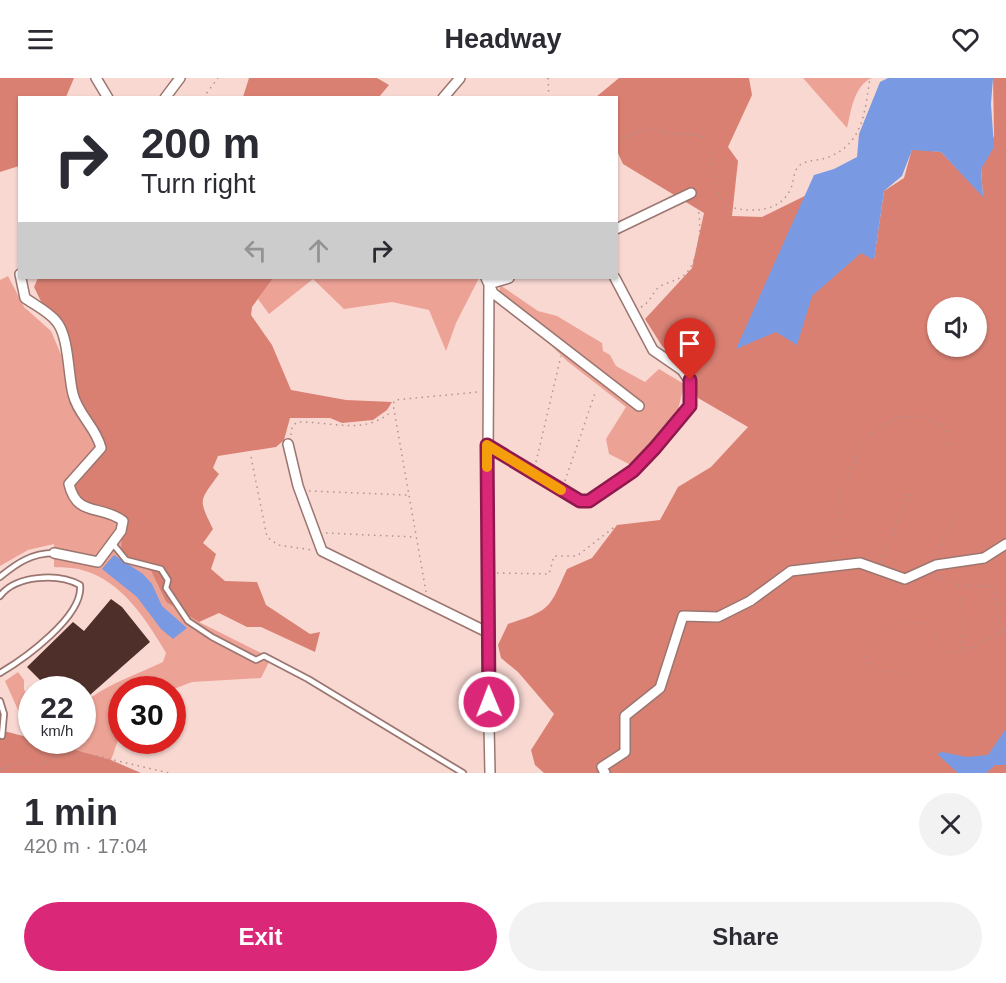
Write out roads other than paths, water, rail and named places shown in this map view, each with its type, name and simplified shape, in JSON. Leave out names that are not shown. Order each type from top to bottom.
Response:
[{"type":"street","points":[[96,78],[107,96]]},
{"type":"street","points":[[166,96],[180,78]]},
{"type":"street","points":[[445,96],[460,78]]},
{"type":"street","points":[[618,228],[691,194]]},
{"type":"street","points":[[21,279],[26,298],[57,321],[64,340],[73,396],[86,420],[98,435],[100,448],[95,457],[69,484],[72,496],[79,504],[113,514],[123,521],[122,531],[98,562],[54,553]]},
{"type":"street","points":[[487,445],[580,501],[589,501],[633,471],[690,406],[690,380],[682,370],[653,350],[616,279]]},
{"type":"street","points":[[487,281],[493,293],[639,406]]},
{"type":"street","points":[[487,281],[487,632],[490,773]]},
{"type":"street","points":[[288,444],[300,490],[322,551],[487,632]]},
{"type":"street","points":[[605,773],[602,767],[625,752],[625,716],[660,688],[683,616],[718,617],[750,602],[791,571],[860,563],[905,579],[927,570],[984,558],[1006,544]]},
{"type":"lane","points":[[113,544],[126,560],[161,568],[168,580],[166,588],[188,621],[212,637],[256,660],[264,656],[308,679],[463,773]]},
{"type":"lane","points":[[0,577],[23,560],[40,553],[54,553]]},
{"type":"lane","points":[[0,596],[5,589],[27,580],[54,578],[69,579],[80,585],[81,593],[78,602],[51,634],[18,663],[0,673]]},
{"type":"lane","points":[[0,702],[4,714],[2,736]]},
{"type":"water","points":[[888,78],[993,78],[991,104],[994,147],[981,169],[983,197],[941,152],[912,150],[902,176],[884,191],[874,260],[861,253],[812,296],[797,345],[776,332],[736,349],[814,175],[834,169],[857,157],[859,134],[880,82]]},
{"type":"water","points":[[114,555],[143,574],[152,584],[162,606],[187,628],[173,639],[161,629],[137,597],[102,569]]},
{"type":"water","points":[[1005,730],[1006,765],[995,765],[986,773],[958,773],[937,754],[942,752],[967,757],[988,755]]}]
